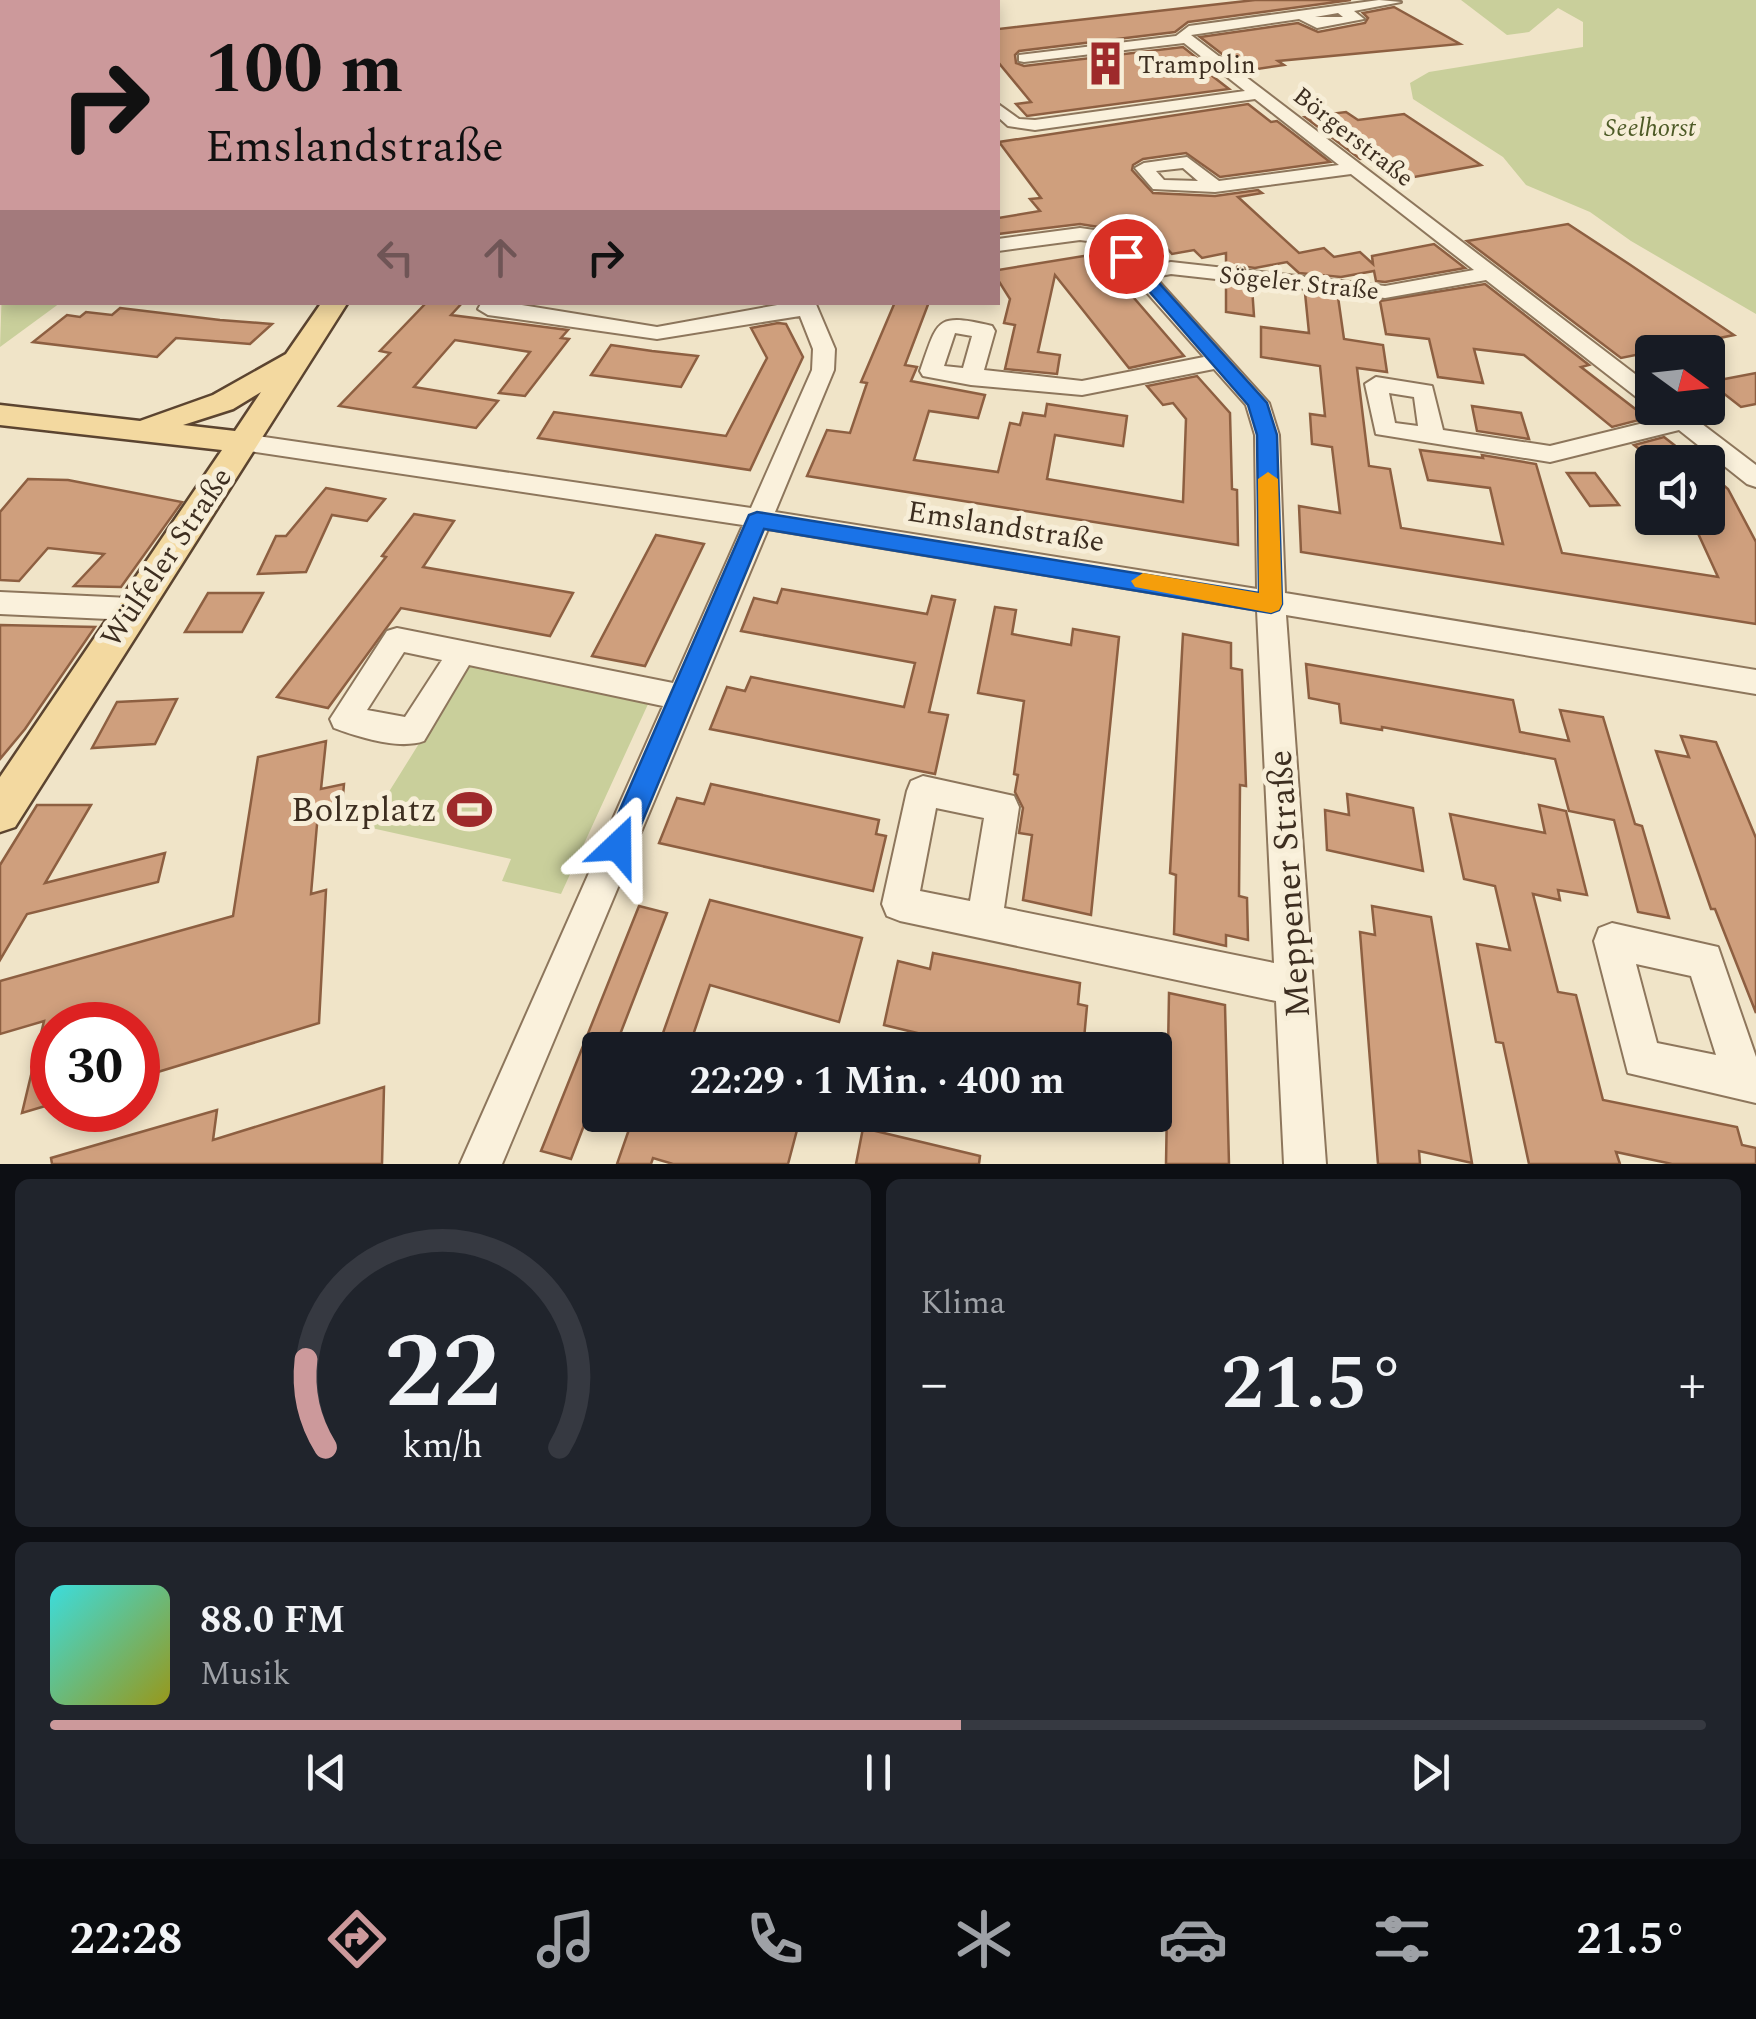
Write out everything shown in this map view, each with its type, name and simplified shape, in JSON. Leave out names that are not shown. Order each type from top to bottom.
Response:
[{"type":"main road","name":"Wülfeler Straße","points":[[0,812],[333,305]]},
{"type":"main road","points":[[133,430],[223,402],[300,356]]},
{"type":"main road","points":[[0,414],[243,442]]},
{"type":"street","points":[[1024,58],[1186,39],[1183,32],[1189,30],[1304,16],[1316,24],[1357,19],[1340,9],[1394,2]]},
{"type":"street","name":"Börgerstraße","points":[[1186,39],[1491,273]]},
{"type":"street","points":[[1000,112],[1019,125],[1259,94]]},
{"type":"street","points":[[1000,135],[1010,134],[1019,125]]},
{"type":"street","points":[[1215,188],[1355,168]]},
{"type":"street","name":"Meppener Straße","points":[[1000,245],[1092,234],[1110,238],[1258,403],[1267,435],[1271,604],[1305,1164]]},
{"type":"street","name":"Sögeler Straße","points":[[1143,274],[1171,268],[1385,292],[1491,273]]},
{"type":"street","points":[[1491,273],[1635,385]]},
{"type":"street","points":[[481,1164],[823,370],[824,349],[805,306],[657,333],[533,309],[488,309],[491,305]]},
{"type":"street","points":[[971,378],[1082,388],[1218,361]]},
{"type":"street","points":[[1432,436],[1550,454],[1640,425]]},
{"type":"street","points":[[1688,425],[1756,478]]},
{"type":"street","name":"Emslandstraße","points":[[243,442],[491,476],[1756,682]]},
{"type":"street","points":[[0,603],[130,609]]},
{"type":"street","points":[[462,652],[682,697]]},
{"type":"street","points":[[985,919],[1295,986]]},
{"type":"green space","name":"Seelhorst","points":[[1461,0],[1756,0],[1756,314],[1631,241],[1590,212],[1526,185],[1503,157],[1413,99],[1410,83],[1429,72],[1583,47],[1583,22],[1558,8],[1529,32],[1507,35]]},
{"type":"green space","points":[[1,305],[57,305],[0,347]]},
{"type":"green space","points":[[468,665],[649,702],[561,894],[502,881],[511,859],[367,827]]},
{"type":"building","points":[[1255,0],[1351,0],[1188,22],[1175,32],[1019,51],[1016,63],[1024,66],[1183,47],[1229,89],[1027,116],[1016,104],[1031,102],[1000,64],[1000,29]]},
{"type":"building","points":[[1394,7],[1460,44],[1278,61],[1284,65],[1244,71],[1200,37],[1298,23],[1318,32],[1365,23],[1368,18],[1363,13]]},
{"type":"building","points":[[1248,104],[1330,162],[1220,177],[1186,153],[1143,159],[1132,170],[1153,193],[1215,196],[1258,190],[1262,193],[1238,197],[1299,253],[1324,248],[1334,257],[1360,252],[1373,264],[1372,256],[1434,244],[1465,268],[1385,282],[1376,281],[1374,271],[1341,277],[1299,273],[1287,262],[1255,268],[1226,264],[1226,253],[1202,258],[1194,250],[1172,254],[1165,246],[1137,251],[1117,230],[1080,224],[1000,234],[1000,218],[1040,211],[1030,199],[1041,198],[1000,142]]},
{"type":"building","points":[[1346,112],[1358,120],[1404,114],[1481,165],[1403,179],[1374,157],[1360,159],[1305,117]]},
{"type":"building","points":[[1568,224],[1734,335],[1635,335],[1635,355],[1621,358],[1467,241]]},
{"type":"building","points":[[1096,254],[1184,356],[1129,368],[1055,275],[1038,352],[1060,355],[1057,374],[1005,369],[1015,325],[1004,323],[1010,299],[1000,283],[1000,270]]},
{"type":"building","points":[[1226,284],[1252,287],[1254,316],[1226,312]]},
{"type":"building","points":[[1485,284],[1589,365],[1581,367],[1635,409],[1635,421],[1612,427],[1524,355],[1474,349],[1483,383],[1438,377],[1429,339],[1386,334],[1380,301]]},
{"type":"building","points":[[1305,293],[1338,297],[1344,339],[1383,345],[1387,372],[1357,368],[1369,466],[1390,469],[1401,528],[1503,544],[1490,488],[1428,480],[1420,450],[1483,458],[1482,455],[1536,464],[1562,553],[1718,577],[1699,535],[1725,535],[1725,486],[1756,542],[1756,624],[1301,552],[1299,506],[1340,513],[1332,447],[1312,444],[1310,414],[1325,416],[1320,366],[1261,357],[1261,327],[1309,333]]},
{"type":"building","points":[[424,305],[460,305],[451,315],[568,330],[561,338],[569,339],[525,396],[499,393],[530,352],[455,340],[414,387],[498,401],[476,428],[339,406],[390,353],[380,351]]},
{"type":"building","points":[[894,305],[928,305],[905,365],[917,367],[911,381],[985,395],[978,418],[929,411],[914,460],[998,472],[1010,423],[1020,425],[1023,413],[1045,416],[1047,404],[1127,416],[1123,446],[1055,435],[1047,479],[1183,502],[1186,419],[1173,403],[1163,405],[1147,386],[1197,376],[1230,413],[1238,545],[807,476],[827,430],[850,433],[867,383],[861,382]]},
{"type":"building","points":[[120,308],[272,324],[250,344],[176,338],[157,357],[33,342],[67,315],[112,315]]},
{"type":"building","points":[[786,324],[803,357],[750,470],[538,438],[554,412],[726,436],[767,358],[751,328]]},
{"type":"building","points":[[611,345],[698,356],[681,387],[591,375]]},
{"type":"building","points":[[1756,373],[1756,404],[1741,407],[1725,394],[1725,379]]},
{"type":"building","points":[[1472,406],[1521,413],[1529,439],[1477,431]]},
{"type":"building","points":[[1664,437],[1674,445],[1635,446]]},
{"type":"building","points":[[1567,473],[1595,473],[1619,505],[1590,506]]},
{"type":"building","points":[[28,479],[68,480],[182,502],[121,587],[74,586],[104,554],[48,548],[19,581],[0,580],[0,512]]},
{"type":"building","points":[[326,488],[385,499],[367,521],[332,515],[306,572],[258,574],[276,536],[286,536]]},
{"type":"building","points":[[414,514],[454,521],[423,567],[573,593],[550,636],[401,608],[328,708],[277,697],[386,557],[382,556]]},
{"type":"building","points":[[656,535],[704,544],[645,666],[592,656]]},
{"type":"building","points":[[782,589],[927,614],[932,596],[955,600],[929,712],[948,715],[935,774],[710,729],[727,687],[745,691],[751,677],[904,707],[915,663],[741,631],[754,598],[777,603]]},
{"type":"building","points":[[208,593],[263,593],[242,632],[185,632]]},
{"type":"building","points":[[995,607],[1016,610],[1012,634],[1071,645],[1073,629],[1119,637],[1091,915],[1023,900],[1032,835],[1019,833],[1023,808],[1015,792],[1018,775],[1014,774],[1024,701],[978,693]]},
{"type":"building","points":[[0,625],[95,627],[0,759]]},
{"type":"building","points":[[1183,634],[1231,643],[1231,668],[1242,670],[1246,786],[1240,785],[1239,896],[1247,898],[1248,940],[1226,935],[1226,946],[1174,934],[1176,875],[1170,873]]},
{"type":"building","points":[[1306,664],[1513,700],[1520,732],[1569,741],[1560,710],[1603,717],[1635,824],[1642,826],[1669,918],[1638,912],[1614,820],[1569,811],[1555,759],[1341,723],[1339,704],[1309,698]]},
{"type":"building","points":[[177,699],[155,744],[92,748],[117,702]]},
{"type":"building","points":[[1681,736],[1716,742],[1756,838],[1756,1013],[1715,909],[1711,909],[1656,751],[1689,757]]},
{"type":"building","points":[[326,741],[321,789],[344,784],[342,807],[318,813],[311,894],[326,890],[319,1023],[160,1071],[160,1002],[30,1002],[30,1025],[0,1034],[0,981],[233,916],[258,757]]},
{"type":"building","points":[[711,784],[879,820],[876,834],[886,836],[873,891],[659,843],[677,798],[704,804]]},
{"type":"building","points":[[1347,794],[1413,808],[1423,871],[1327,850],[1325,810],[1349,815]]},
{"type":"building","points":[[37,805],[91,805],[45,883],[165,853],[158,882],[27,914],[0,960],[0,865]]},
{"type":"building","points":[[1539,805],[1566,811],[1587,895],[1558,890],[1560,900],[1533,894],[1558,992],[1576,995],[1603,1100],[1737,1127],[1742,1145],[1756,1148],[1756,1164],[1672,1164],[1616,1152],[1620,1164],[1529,1164],[1503,1043],[1496,1042],[1477,944],[1510,950],[1495,886],[1464,879],[1450,814],[1545,833]]},
{"type":"building","points":[[710,900],[862,938],[839,1022],[710,985],[694,1032],[663,1032]]},
{"type":"building","points":[[639,906],[667,913],[621,1032],[589,1032]]},
{"type":"building","points":[[1372,906],[1431,917],[1472,1163],[1419,1151],[1420,1164],[1378,1164],[1360,932],[1375,935]]},
{"type":"building","points":[[933,953],[1080,983],[1078,1004],[1087,1006],[1085,1032],[913,1032],[884,1025],[898,961],[930,969]]},
{"type":"building","points":[[1169,993],[1225,1005],[1229,1164],[1166,1164],[1167,1132],[1172,1132],[1172,1032],[1168,1032]]},
{"type":"building","points":[[582,1048],[582,1131],[571,1159],[541,1151]]},
{"type":"building","points":[[30,1080],[30,1111],[22,1113]]},
{"type":"building","points":[[384,1087],[382,1164],[52,1164],[51,1158],[141,1132],[160,1132],[160,1126],[217,1110],[213,1140]]},
{"type":"building","points":[[628,1132],[796,1132],[788,1164],[673,1164],[653,1158],[651,1164],[617,1164]]},
{"type":"building","points":[[862,1132],[880,1132],[980,1156],[979,1164],[856,1164]]},
{"type":"slow traffic","points":[[1143,581],[1271,604],[1268,479]]},
{"type":"place","name":"Trampolin","points":[[1105,64]]},
{"type":"place","name":"Bolzplatz","points":[[470,809]]},
{"type":"route","points":[[618,846],[757,520],[984,554],[1271,604],[1267,435],[1258,403],[1126,256]]}]
